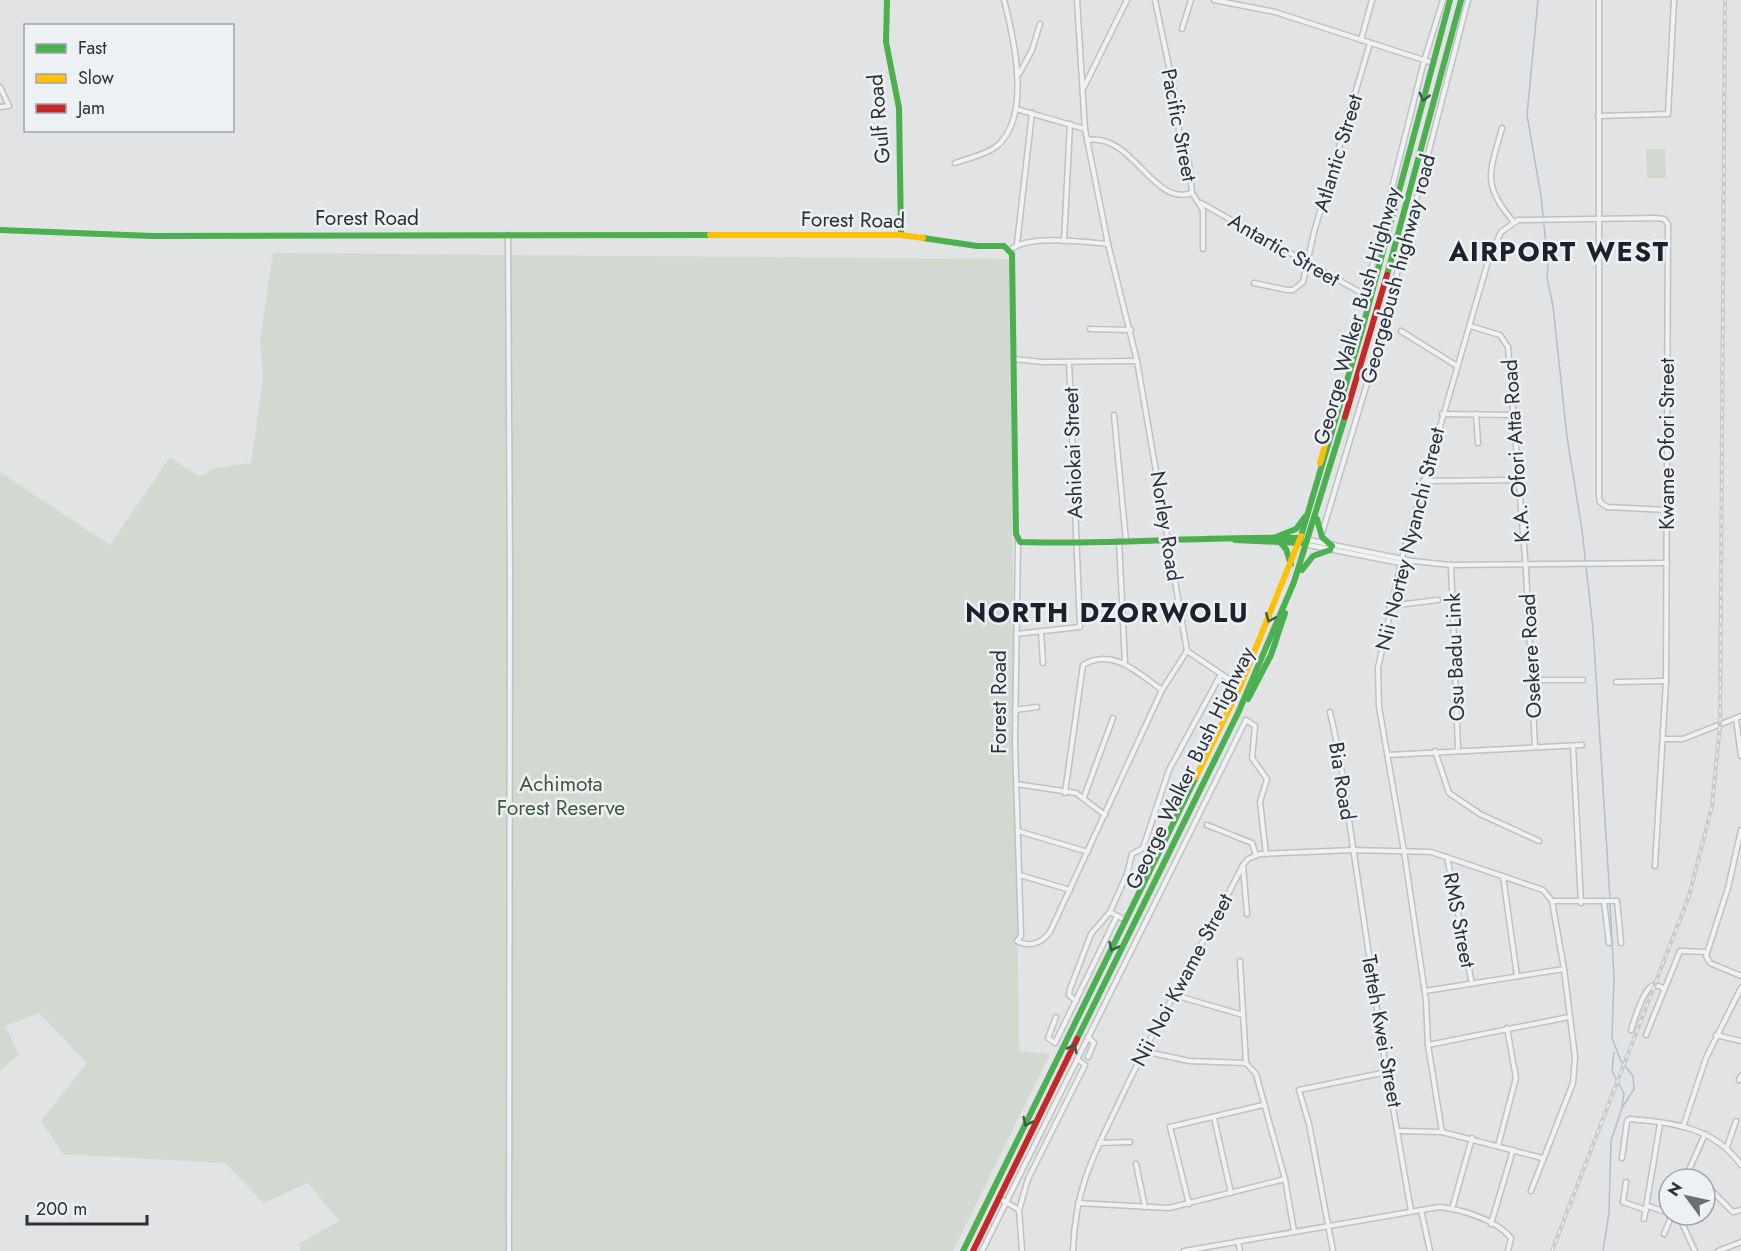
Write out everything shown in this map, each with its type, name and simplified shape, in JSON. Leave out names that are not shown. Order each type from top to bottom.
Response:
[{"type":"main road","name":"Gulf Road","points":[[887,0],[886,42],[899,108],[902,236]]},
{"type":"main road","name":"George Walker Bush Highway","points":[[963,1251],[1240,687],[1300,541],[1317,485],[1322,451],[1339,395],[1350,372],[1368,296],[1450,0]]},
{"type":"main road","name":"George Walker Bush Highway","points":[[973,1251],[1238,713],[1253,691],[1271,655],[1282,625],[1287,598],[1309,542],[1365,355],[1461,0]]},
{"type":"main road","name":"Forest Road","points":[[0,230],[152,236],[508,234],[902,236],[977,246],[1004,246],[1010,250],[1018,540]]},
{"type":"main road","points":[[1278,540],[1296,529],[1311,507]]},
{"type":"main road","points":[[1294,582],[1313,556],[1331,548],[1322,537],[1317,516]]},
{"type":"main road","points":[[1018,540],[1028,544],[1230,539],[1309,542]]},
{"type":"main road","points":[[1278,540],[1290,556],[1290,564]]},
{"type":"street","points":[[955,163],[996,147],[1010,128],[1016,109],[1019,75],[1004,0]]},
{"type":"street","name":"Norley Road","points":[[1077,0],[1085,129],[1108,244],[1137,360],[1187,651]]},
{"type":"street","points":[[1083,91],[1127,0]]},
{"type":"street","name":"Pacific Street","points":[[1155,0],[1175,98],[1179,137],[1189,163],[1192,193],[1203,210],[1203,249]]},
{"type":"street","points":[[1182,29],[1191,0]]},
{"type":"street","points":[[1215,0],[1275,12],[1433,63]]},
{"type":"street","points":[[1361,40],[1372,0]]},
{"type":"street","points":[[1368,296],[1424,61],[1443,0]]},
{"type":"street","name":"Georgebush highway road","points":[[1322,537],[1378,346],[1468,0]]},
{"type":"street","points":[[1599,0],[1597,217],[1599,497],[1600,502],[1607,507],[1667,510]]},
{"type":"street","points":[[1598,116],[1668,114],[1674,0]]},
{"type":"street","points":[[1019,75],[1032,50],[1040,24]]},
{"type":"street","name":"Atlantic Street","points":[[1254,283],[1293,290],[1303,282],[1306,263],[1370,43]]},
{"type":"street","points":[[0,87],[9,106],[0,107]]},
{"type":"street","points":[[1016,109],[1085,129]]},
{"type":"street","points":[[1017,244],[1032,113]]},
{"type":"street","points":[[1064,241],[1070,124]]},
{"type":"street","points":[[1502,128],[1490,171],[1490,182],[1498,204],[1513,221],[1597,217]]},
{"type":"street","points":[[1087,140],[1106,140],[1141,165],[1157,184],[1170,192],[1181,196],[1192,193]]},
{"type":"street","name":"Antartic Street","points":[[1198,201],[1368,296]]},
{"type":"street","name":"Kwame Ofori Street","points":[[1597,217],[1662,218],[1668,224],[1666,681],[1655,866]]},
{"type":"street","name":"Nii Nortey Nyanchi Street","points":[[1442,1132],[1428,1045],[1425,991],[1379,707],[1378,668],[1389,606],[1442,414],[1493,246],[1501,232],[1513,221]]},
{"type":"street","points":[[508,234],[509,1251]]},
{"type":"street","points":[[1010,250],[1017,244],[1064,241],[1108,244]]},
{"type":"street","name":"K.A. Ofori Atta Road","points":[[1470,326],[1496,334],[1505,340],[1508,347],[1525,565]]},
{"type":"street","points":[[1090,329],[1131,330]]},
{"type":"street","points":[[1401,331],[1457,366]]},
{"type":"street","points":[[1014,359],[1070,362],[1137,360]]},
{"type":"street","name":"Ashiokai Street","points":[[1041,633],[1080,627],[1070,362]]},
{"type":"street","points":[[1442,414],[1513,415]]},
{"type":"street","points":[[1476,414],[1478,443]]},
{"type":"street","points":[[1114,415],[1123,541],[1125,663]]},
{"type":"street","points":[[1423,481],[1518,480]]},
{"type":"street","name":"Forest Road","points":[[1018,540],[1016,784],[1021,936],[1017,941],[1029,945],[1047,936],[1070,890]]},
{"type":"street","points":[[1309,542],[1400,563],[1412,561]]},
{"type":"street","points":[[1331,548],[1451,565],[1667,563]]},
{"type":"street","name":"Osu Badu Link","points":[[1451,565],[1458,749]]},
{"type":"street","name":"Osekere Road","points":[[1525,565],[1535,746]]},
{"type":"street","points":[[1389,606],[1438,600]]},
{"type":"street","points":[[1016,634],[1041,633],[1043,663]]},
{"type":"street","points":[[1020,875],[1070,890],[1162,690],[1187,651],[1240,687]]},
{"type":"street","points":[[1065,793],[1083,665],[1091,661],[1108,659],[1125,663],[1162,690]]},
{"type":"street","points":[[1076,1001],[1069,995],[1070,989],[1091,934],[1110,912],[1127,874],[1130,858],[1141,850],[1149,834],[1169,770],[1221,674]]},
{"type":"street","points":[[1533,680],[1583,680]]},
{"type":"street","points":[[1616,682],[1666,681]]},
{"type":"street","points":[[1016,710],[1037,707]]},
{"type":"street","name":"Bia Road","points":[[1330,712],[1339,753],[1353,850]]},
{"type":"street","points":[[1664,739],[1683,739],[1741,716]]},
{"type":"street","points":[[1084,798],[1113,718]]},
{"type":"street","points":[[1736,719],[1741,756]]},
{"type":"street","points":[[982,1251],[1246,720],[1255,726],[1252,758],[1267,779],[1261,794],[1260,810],[1265,832],[1266,854]]},
{"type":"street","points":[[1388,754],[1582,745]]},
{"type":"street","points":[[1573,746],[1581,903]]},
{"type":"street","points":[[1435,751],[1449,793],[1480,814],[1539,841]]},
{"type":"street","points":[[1016,784],[1065,793],[1076,792],[1105,815]]},
{"type":"street","points":[[1207,825],[1252,843],[1256,855],[1353,850],[1431,852],[1543,890],[1552,902],[1564,969],[1575,1057],[1573,1083],[1531,1191]]},
{"type":"street","points":[[1741,830],[1728,888],[1707,952],[1710,963],[1741,976]]},
{"type":"street","points":[[1018,831],[1088,852]]},
{"type":"street","name":"Tetteh Kwei Street","points":[[1353,850],[1411,1211]]},
{"type":"street","name":"Nii Noi Kwame Street","points":[[1073,1251],[1082,1185],[1098,1143],[1143,1052],[1243,866],[1256,855]]},
{"type":"street","name":"RMS Street","points":[[1447,857],[1472,984]]},
{"type":"street","points":[[1243,866],[1247,914]]},
{"type":"street","points":[[1503,876],[1517,976]]},
{"type":"street","points":[[1609,901],[1609,943]]},
{"type":"street","points":[[1552,902],[1617,901],[1621,943]]},
{"type":"street","points":[[1110,912],[1126,920]]},
{"type":"street","points":[[1056,1017],[1048,1038],[1055,1043],[1117,916]]},
{"type":"street","points":[[1646,1035],[1680,951],[1707,952]]},
{"type":"street","points":[[1240,961],[1246,1063],[1256,1074],[1285,1179],[1294,1232]]},
{"type":"street","points":[[1425,991],[1564,969]]},
{"type":"street","points":[[1631,1029],[1640,1004],[1650,987],[1655,985],[1664,988]]},
{"type":"street","points":[[1683,1127],[1716,1035],[1741,988]]},
{"type":"street","points":[[1174,995],[1244,1015]]},
{"type":"street","points":[[1428,1045],[1569,1017]]},
{"type":"street","points":[[1498,1146],[1516,1078],[1507,1028]]},
{"type":"street","points":[[1716,1035],[1741,1041]]},
{"type":"street","points":[[1088,1037],[1094,1042],[1088,1057]]},
{"type":"street","points":[[1143,1052],[1189,1061],[1246,1063]]},
{"type":"street","points":[[1022,1251],[1019,1210],[1024,1187],[1085,1065],[1077,1059]]},
{"type":"street","points":[[1333,1251],[1326,1227],[1309,1124],[1299,1090],[1387,1072]]},
{"type":"street","points":[[1060,1094],[1069,1099]]},
{"type":"street","points":[[1189,1204],[1170,1127],[1263,1105]]},
{"type":"street","points":[[1214,1118],[1231,1192]]},
{"type":"street","points":[[1622,1158],[1627,1121],[1683,1127],[1705,1134],[1727,1146],[1741,1165]]},
{"type":"street","points":[[1727,1146],[1736,1121]]},
{"type":"street","points":[[1644,1219],[1660,1124]]},
{"type":"street","points":[[1399,1131],[1442,1132],[1542,1158]]},
{"type":"street","points":[[1690,1167],[1705,1134]]},
{"type":"street","points":[[1452,1209],[1472,1138]]},
{"type":"street","points":[[1098,1143],[1130,1142]]},
{"type":"street","points":[[1491,1224],[1513,1150]]},
{"type":"street","points":[[1136,1164],[1145,1207]]},
{"type":"street","points":[[1078,1203],[1169,1208],[1285,1179]]},
{"type":"street","points":[[1626,1182],[1623,1202],[1657,1210]]},
{"type":"street","points":[[1717,1195],[1733,1212],[1741,1210]]},
{"type":"street","points":[[999,1198],[1019,1210]]},
{"type":"street","points":[[1184,1251],[1411,1211],[1452,1209],[1491,1224],[1511,1238],[1508,1251]]},
{"type":"street","points":[[1421,1210],[1430,1251]]},
{"type":"street","points":[[1664,1234],[1667,1227]]},
{"type":"street","points":[[1684,1227],[1695,1251]]},
{"type":"street","points":[[1238,1242],[1240,1251]]},
{"type":"street","points":[[1718,1251],[1741,1242]]},
{"type":"green space","points":[[1646,149],[1665,149],[1666,178],[1647,178]]},
{"type":"green space","name":"Achimota Forest Reserve","points":[[273,253],[1009,259],[1019,1051],[1050,1054],[953,1251],[300,1251],[299,1244],[339,1221],[308,1183],[264,1203],[225,1163],[63,1154],[41,1121],[87,1063],[39,1013],[5,1026],[19,1054],[0,1071],[0,472],[110,545],[170,457],[200,477],[215,468],[251,463],[263,379],[260,340]]},
{"type":"waterway","points":[[1538,0],[1527,115],[1541,196],[1548,264],[1547,278],[1553,306],[1567,437],[1582,530],[1593,629],[1610,899]]},
{"type":"waterway","points":[[1603,1251],[1609,1213],[1611,1141],[1622,1108],[1634,1089],[1633,1076],[1621,1061],[1612,1038],[1614,978],[1610,903]]},
{"type":"waterway","points":[[1614,1052],[1612,1071],[1624,1094],[1622,1106]]},
{"type":"railway","points":[[1552,1251],[1689,896],[1712,806],[1720,725],[1725,0]]},
{"type":"traffic: fast","points":[[887,0],[886,42],[899,108],[901,235]]},
{"type":"traffic: fast","points":[[1301,536],[1362,330],[1450,0]]},
{"type":"traffic: fast","points":[[1387,275],[1461,0]]},
{"type":"traffic: fast","points":[[0,230],[152,236],[710,235]]},
{"type":"traffic: fast","points":[[923,238],[977,246],[1004,246],[1012,254],[1016,534],[1020,542],[1301,538]]},
{"type":"traffic: fast","points":[[1077,1039],[1238,713],[1294,582],[1345,417]]},
{"type":"traffic: fast","points":[[1276,537],[1296,529],[1305,517]]},
{"type":"traffic: fast","points":[[1317,519],[1322,537],[1332,546]]},
{"type":"traffic: fast","points":[[1235,540],[1301,543]]},
{"type":"traffic: fast","points":[[1280,542],[1286,549],[1291,564]]},
{"type":"traffic: fast","points":[[1302,570],[1313,556],[1330,550]]},
{"type":"traffic: fast","points":[[1248,699],[1271,655],[1285,613]]},
{"type":"traffic: fast","points":[[963,1251],[1196,777]]},
{"type":"traffic: slow","points":[[710,235],[901,235],[923,238]]},
{"type":"traffic: slow","points":[[1320,463],[1337,401]]},
{"type":"traffic: slow","points":[[1196,777],[1240,687],[1301,536]]},
{"type":"traffic: jam","points":[[1345,417],[1387,275]]},
{"type":"traffic: jam","points":[[973,1251],[1077,1039]]},
{"type":"district","name":"AIRPORT WEST","points":[[1559,251]]},
{"type":"district","name":"NORTH DZORWOLU","points":[[1107,612]]}]
